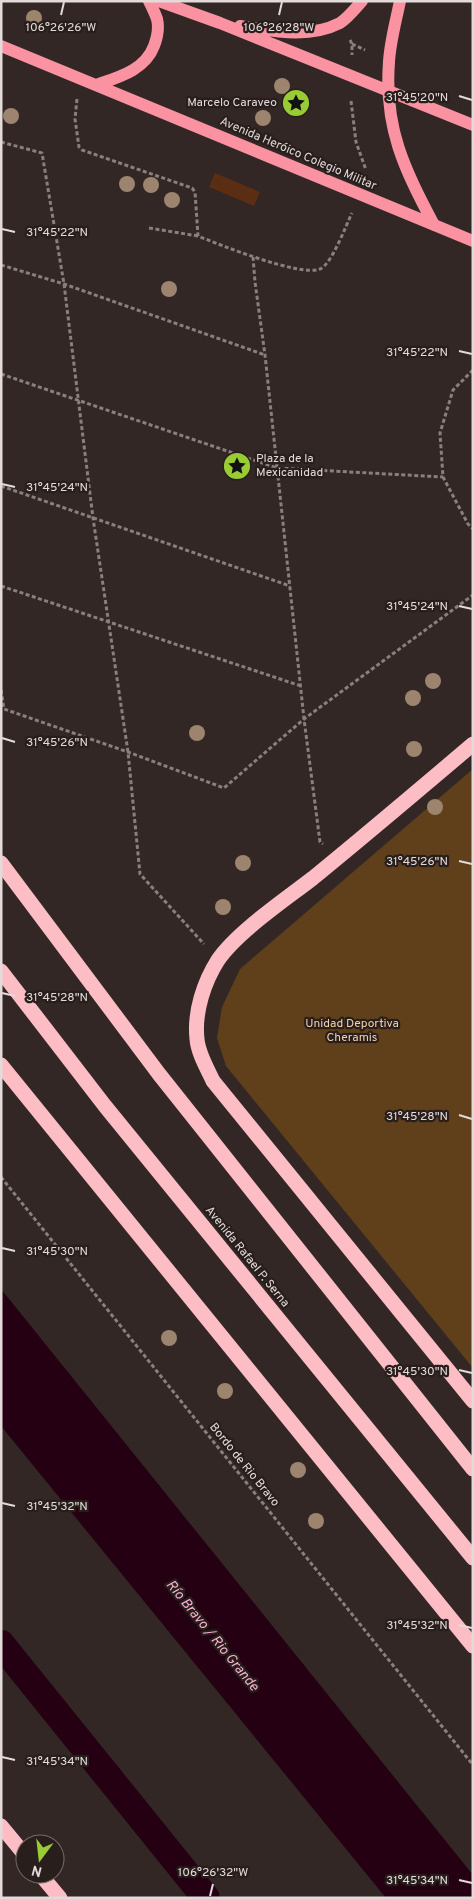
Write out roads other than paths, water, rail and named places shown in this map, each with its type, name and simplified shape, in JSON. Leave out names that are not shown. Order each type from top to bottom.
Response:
[{"type":"highway","points":[[473,744],[244,933],[219,958],[200,999],[197,1020],[197,1040],[203,1061],[213,1081],[473,1401]]},
{"type":"highway","points":[[1,863],[159,1074],[473,1469]]},
{"type":"highway","name":"Avenida Rafael P. Serna","points":[[1,971],[106,1106],[473,1558]]},
{"type":"highway","points":[[1,1065],[473,1646]]},
{"type":"highway","points":[[1,1826],[15,1843]]},
{"type":"highway","points":[[48,1884],[60,1898]]},
{"type":"main road","points":[[96,85],[125,75],[143,64],[151,54],[157,38],[157,21],[149,1]]},
{"type":"main road","points":[[159,1],[220,23],[473,125]]},
{"type":"main road","points":[[220,23],[286,32],[313,32],[340,22],[362,1]]},
{"type":"main road","points":[[400,1],[389,60],[388,90],[392,125],[399,152],[412,183],[434,225]]},
{"type":"main road","name":"Avenida Heróico Colegio Militar","points":[[1,46],[473,241]]},
{"type":"water","name":"Río Bravo / Rio Grande","points":[[1,1289],[473,1875],[473,1898],[386,1898],[1,1426]]},
{"type":"waterway","points":[[1,1644],[206,1898]]},
{"type":"place","name":"Marcelo Caraveo","points":[[296,103]]},
{"type":"place","name":"Plaza de la Mexicanidad","points":[[237,466]]},
{"type":"park label","name":"Unidad Deportiva Cheramis","points":[[352,1031]]}]
